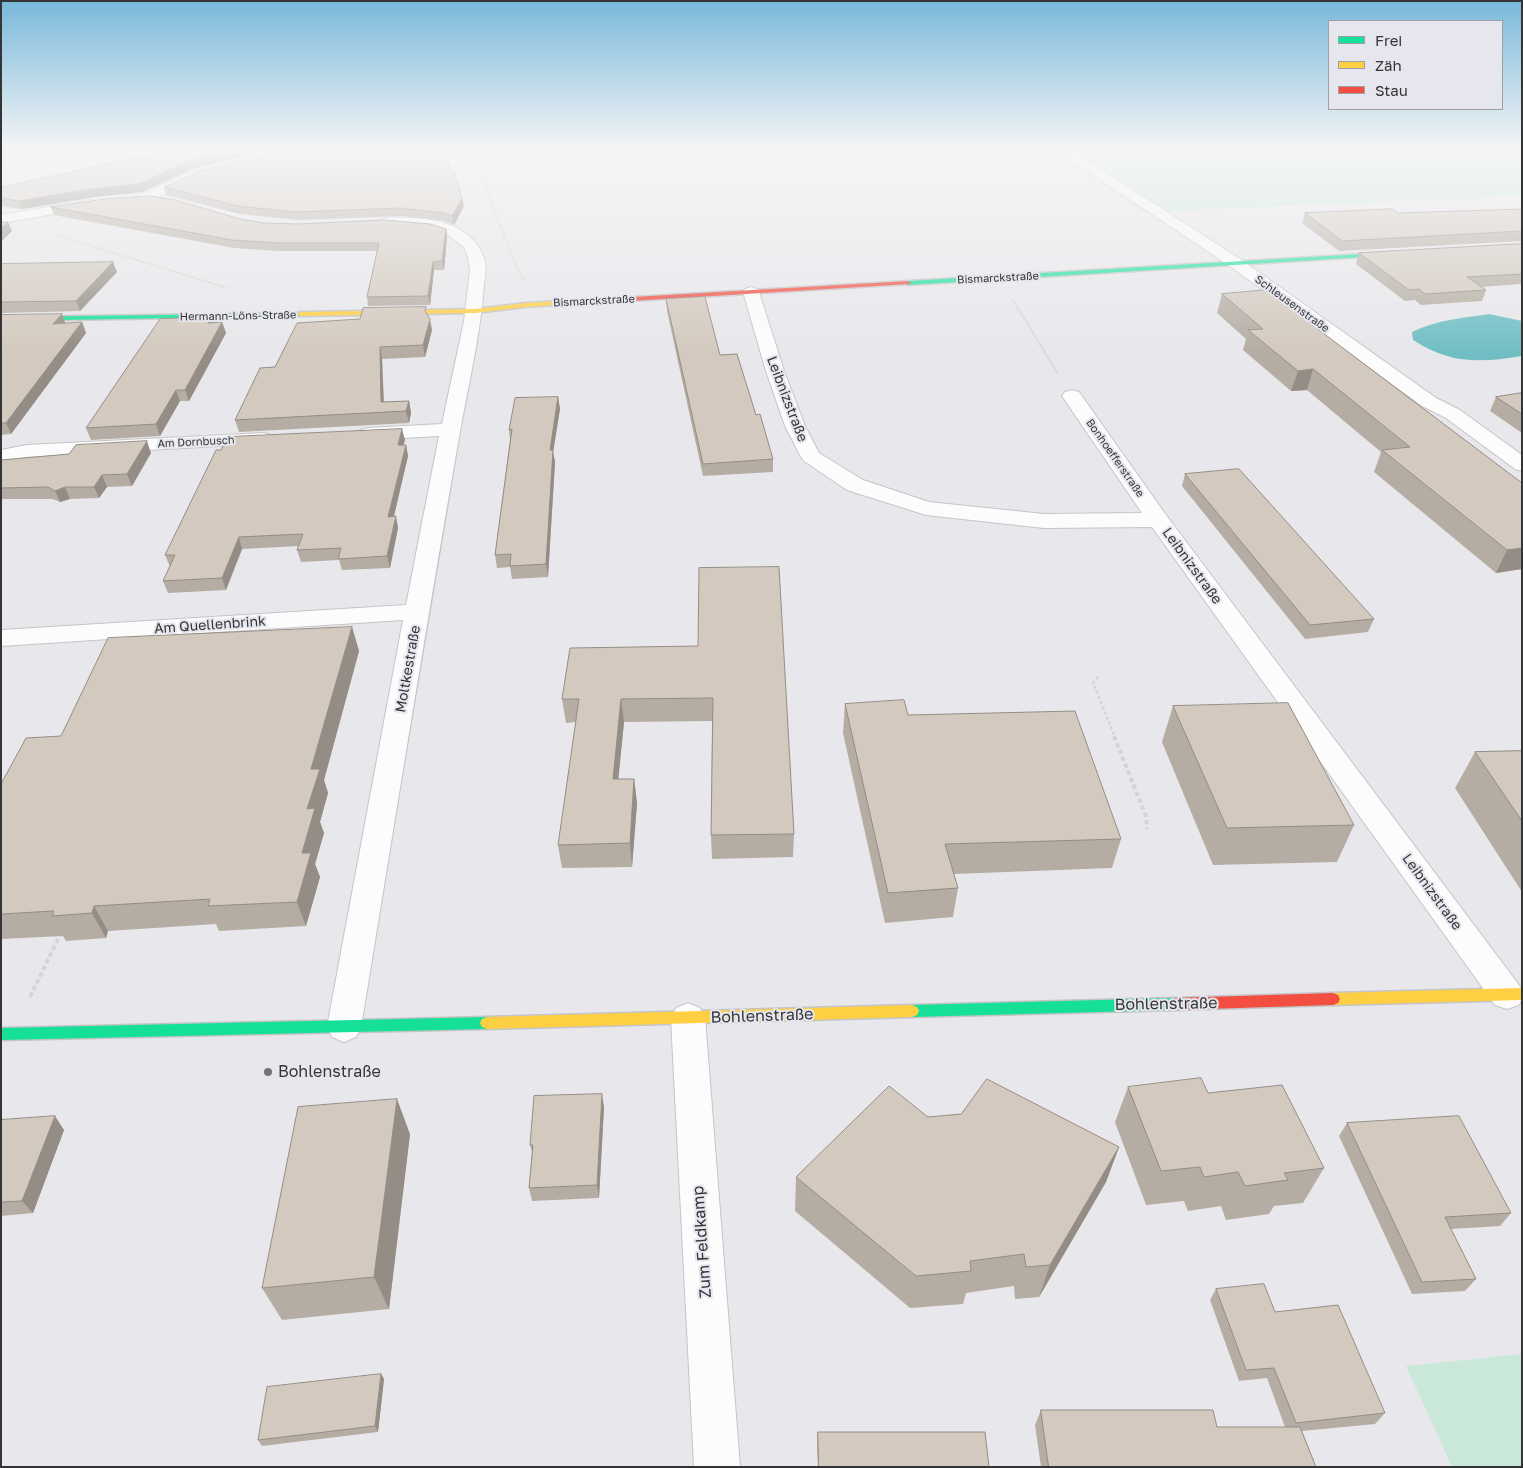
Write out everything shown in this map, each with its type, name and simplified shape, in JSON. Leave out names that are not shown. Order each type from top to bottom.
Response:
[{"type":"street","points":[[2,219],[17,217]]},
{"type":"street","name":"Schleusenstraße","points":[[1164,217],[1236,264],[1429,402],[1453,414],[1522,465]]},
{"type":"street","name":"Moltkestraße","points":[[344,1027],[451,429],[476,311],[477,259],[471,245],[459,234],[444,227],[428,224],[376,223]]},
{"type":"street","name":"Bismarckstraße","points":[[476,311],[526,305],[1404,254]]},
{"type":"street","name":"Leibnizstraße","points":[[751,292],[795,426],[811,457],[855,485],[926,508],[1044,521],[1158,520],[1514,994]]},
{"type":"street","name":"Hermann-Löns-Straße","points":[[1,319],[476,311]]},
{"type":"street","name":"Bonhoefferstraße","points":[[1072,396],[1158,520]]},
{"type":"street","points":[[352,434],[451,429]]},
{"type":"street","name":"Am Dornbusch","points":[[1,456],[27,451],[283,438]]},
{"type":"street","name":"Am Quellenbrink","points":[[1,638],[418,612]]},
{"type":"street","name":"Bohlenstraße","points":[[7,1034],[688,1018],[1514,994]]},
{"type":"street","name":"Zum Feldkamp","points":[[688,1018],[717,1467]]},
{"type":"path","points":[[497,217],[515,264],[526,284],[526,305]]},
{"type":"path","points":[[2,219],[233,290]]},
{"type":"path","points":[[1000,278],[1072,396]]},
{"type":"path","points":[[1098,677],[1093,683],[1146,816],[1147,829]]},
{"type":"path","points":[[7,1034],[65,925]]},
{"type":"green space","points":[[1522,1354],[1522,1467],[1452,1467],[1406,1366]]},
{"type":"water","points":[[1489,314],[1522,321],[1522,356],[1492,360],[1465,360],[1440,354],[1413,340],[1412,332],[1421,328],[1450,320]]},
{"type":"building","points":[[103,217],[231,217],[264,223],[297,224],[385,220],[430,224],[446,229],[442,261],[433,262],[428,296],[367,297],[379,243],[275,243],[232,240]]},
{"type":"building","points":[[1310,217],[1522,217],[1522,231],[1342,241]]},
{"type":"building","points":[[1,222],[8,222],[1,228]]},
{"type":"building","points":[[1522,244],[1522,274],[1467,277],[1486,290],[1425,294],[1419,289],[1409,290],[1359,253]]},
{"type":"building","points":[[113,262],[76,301],[1,302],[1,264]]},
{"type":"building","points":[[1266,290],[1522,483],[1522,548],[1507,550],[1382,450],[1410,447],[1313,369],[1298,371],[1248,330],[1263,329],[1222,294]]},
{"type":"building","points":[[705,297],[720,355],[737,354],[756,415],[760,414],[773,459],[703,464],[666,299]]},
{"type":"building","points":[[426,307],[425,311],[430,319],[423,345],[380,347],[381,402],[409,401],[406,411],[235,420],[260,368],[275,367],[297,323],[360,319],[363,308]]},
{"type":"building","points":[[62,314],[53,324],[82,322],[6,423],[1,423],[1,315]]},
{"type":"building","points":[[211,317],[208,323],[222,322],[185,390],[176,390],[156,424],[86,428],[160,319]]},
{"type":"building","points":[[1522,393],[1522,414],[1496,397]]},
{"type":"building","points":[[558,397],[550,450],[553,450],[546,564],[510,566],[511,554],[495,555],[512,429],[509,430],[515,398]]},
{"type":"building","points":[[402,429],[398,445],[406,445],[388,517],[396,516],[387,556],[338,559],[341,548],[297,550],[303,534],[239,537],[222,578],[163,581],[175,555],[165,555],[216,450],[221,450],[228,437]]},
{"type":"building","points":[[147,441],[127,474],[102,475],[94,487],[65,487],[55,491],[48,487],[1,488],[1,460],[69,454],[76,445]]},
{"type":"building","points":[[1239,469],[1374,619],[1310,625],[1185,474]]},
{"type":"building","points":[[779,567],[794,834],[711,835],[713,698],[621,699],[613,779],[634,779],[630,843],[558,845],[579,699],[562,699],[570,648],[698,646],[699,568]]},
{"type":"building","points":[[352,627],[311,769],[320,769],[307,809],[315,808],[302,853],[311,853],[297,902],[208,906],[210,899],[94,906],[92,913],[52,916],[54,911],[1,914],[1,784],[26,738],[61,736],[108,638]]},
{"type":"building","points":[[904,700],[908,715],[1075,711],[1121,839],[945,844],[958,888],[888,893],[845,704]]},
{"type":"building","points":[[1288,703],[1354,825],[1227,828],[1173,706]]},
{"type":"building","points":[[1522,751],[1522,821],[1475,752]]},
{"type":"building","points":[[1201,1078],[1208,1093],[1282,1085],[1324,1168],[1284,1173],[1288,1180],[1245,1186],[1238,1172],[1204,1177],[1200,1167],[1161,1171],[1128,1087]]},
{"type":"building","points":[[987,1079],[1119,1147],[1050,1265],[1026,1267],[1024,1254],[970,1261],[971,1271],[916,1276],[796,1177],[889,1086],[928,1117],[961,1114]]},
{"type":"building","points":[[602,1094],[597,1185],[529,1188],[533,1145],[530,1145],[534,1096]]},
{"type":"building","points":[[397,1099],[374,1277],[262,1288],[298,1107]]},
{"type":"building","points":[[55,1116],[22,1201],[1,1202],[1,1120]]},
{"type":"building","points":[[1459,1116],[1511,1213],[1445,1217],[1476,1279],[1422,1282],[1347,1123]]},
{"type":"building","points":[[1264,1284],[1275,1312],[1338,1305],[1385,1413],[1296,1423],[1274,1368],[1246,1370],[1216,1289]]},
{"type":"building","points":[[381,1374],[375,1426],[258,1440],[267,1387]]},
{"type":"building","points":[[1041,1410],[1213,1410],[1217,1427],[1300,1427],[1316,1467],[1049,1467]]},
{"type":"building","points":[[818,1432],[985,1432],[989,1467],[819,1467]]},
{"type":"traffic: fast","points":[[908,283],[1395,254]]},
{"type":"traffic: fast","points":[[1,319],[300,314]]},
{"type":"traffic: fast","points":[[912,1011],[1175,1004]]},
{"type":"traffic: fast","points":[[1,1034],[487,1023]]},
{"type":"traffic: slow","points":[[300,314],[475,311],[526,305],[598,301]]},
{"type":"traffic: slow","points":[[1333,999],[1522,994]]},
{"type":"traffic: slow","points":[[487,1023],[912,1011]]},
{"type":"traffic: jam","points":[[598,301],[908,283]]},
{"type":"traffic: jam","points":[[1175,1004],[1333,999]]},
{"type":"place","name":"Bohlenstraße","points":[[268,1072]]}]
